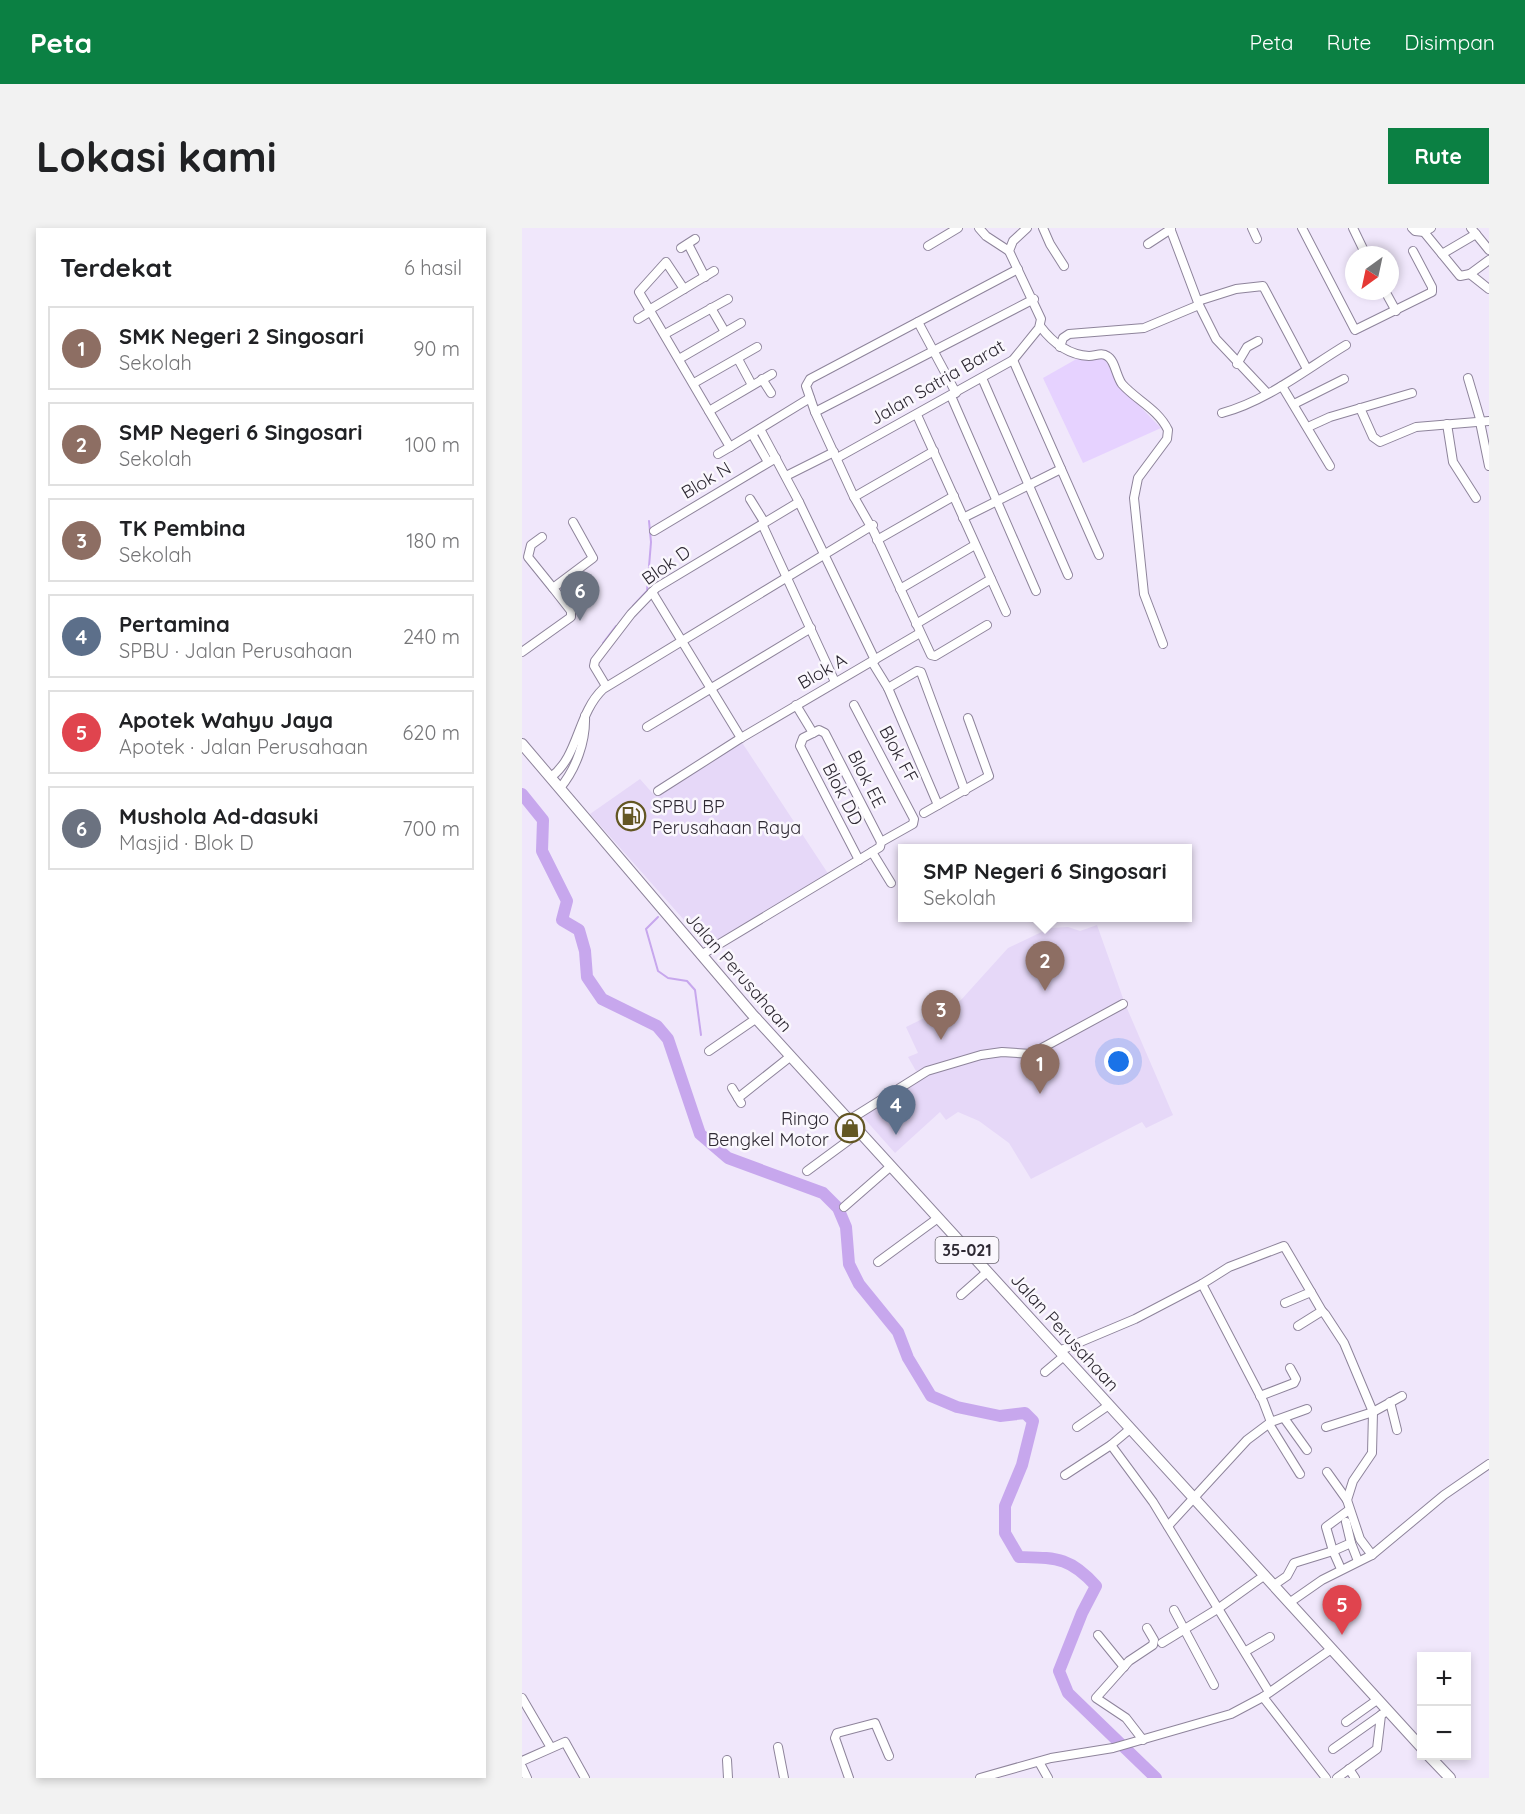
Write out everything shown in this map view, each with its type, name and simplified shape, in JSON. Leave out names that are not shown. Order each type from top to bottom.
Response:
[{"type":"main road","name":"Jalan Perusahaan","points":[[522,744],[701,955],[791,1056],[1265,1575],[1377,1700],[1384,1713],[1417,1743]]},
{"type":"main road","points":[[1434,1760],[1450,1778]]},
{"type":"street","points":[[928,246],[958,228]]},
{"type":"street","points":[[979,228],[984,235],[1009,251],[1041,314],[1042,329],[1056,345],[1088,356],[1108,356],[1119,381],[1161,419],[1168,430],[1167,439],[1138,478],[1134,498],[1144,594],[1163,644]]},
{"type":"street","points":[[1009,251],[1013,241],[1027,228]]},
{"type":"street","points":[[1043,228],[1064,266]]},
{"type":"street","points":[[1252,228],[1257,239]]},
{"type":"street","points":[[1302,228],[1354,329],[1358,330],[1432,290],[1413,251]]},
{"type":"street","points":[[1353,228],[1362,246]]},
{"type":"street","points":[[1412,228],[1415,231],[1428,230],[1442,254],[1459,275],[1470,274],[1489,260]]},
{"type":"street","points":[[1148,244],[1170,229],[1216,339],[1237,364],[1267,393]]},
{"type":"street","points":[[1442,254],[1474,231],[1489,250]]},
{"type":"street","points":[[688,244],[705,277]]},
{"type":"street","points":[[684,289],[665,262],[639,291],[730,447]]},
{"type":"street","points":[[987,625],[933,656],[835,455],[806,386],[810,380],[1018,269]]},
{"type":"street","points":[[638,319],[714,272]]},
{"type":"street","points":[[1470,274],[1489,289]]},
{"type":"street","points":[[1056,345],[1069,333],[1144,328],[1236,289],[1263,286],[1307,369]]},
{"type":"street","points":[[665,334],[728,299]]},
{"type":"street","points":[[815,412],[1034,299]]},
{"type":"street","points":[[1390,300],[1396,311]]},
{"type":"street","points":[[711,308],[725,332]]},
{"type":"street","points":[[918,322],[935,351],[954,394],[1036,591]]},
{"type":"street","points":[[679,359],[741,323]]},
{"type":"street","name":"Jalan Satria Barat","points":[[786,476],[917,415],[982,378],[1013,360],[1042,329]]},
{"type":"street","points":[[1237,364],[1247,347],[1257,342]]},
{"type":"street","points":[[1222,413],[1241,407],[1282,386],[1346,345]]},
{"type":"street","points":[[694,383],[757,347]]},
{"type":"street","points":[[738,359],[752,385]]},
{"type":"street","points":[[1013,360],[1099,555]]},
{"type":"street","points":[[709,411],[772,374]]},
{"type":"street","points":[[982,378],[1068,575]]},
{"type":"street","points":[[1468,378],[1484,421],[1489,466]]},
{"type":"street","points":[[762,379],[771,393]]},
{"type":"street","points":[[1294,404],[1344,379]]},
{"type":"street","points":[[1282,386],[1330,466]]},
{"type":"street","points":[[1308,427],[1330,417],[1412,393]]},
{"type":"street","points":[[718,454],[810,398]]},
{"type":"street","points":[[1360,408],[1373,436],[1380,442],[1416,427],[1484,421]]},
{"type":"street","points":[[917,415],[1006,612]]},
{"type":"street","points":[[1447,424],[1453,462],[1476,498]]},
{"type":"street","points":[[756,432],[772,460],[786,476],[874,660],[890,687],[938,805]]},
{"type":"street","points":[[855,494],[934,451]]},
{"type":"street","name":"Blok N","points":[[654,531],[772,460]]},
{"type":"street","points":[[963,518],[1061,469]]},
{"type":"street","points":[[551,777],[564,767],[591,701],[606,686],[823,553],[954,496]]},
{"type":"street","points":[[750,499],[835,682]]},
{"type":"street","name":"Blok D","points":[[606,686],[594,666],[595,661],[631,614],[652,592],[799,502]]},
{"type":"street","points":[[553,588],[593,558],[573,522]]},
{"type":"street","points":[[522,652],[571,617],[571,611],[528,557],[531,545],[542,537]]},
{"type":"street","points":[[900,589],[975,544]]},
{"type":"street","points":[[916,624],[991,579]]},
{"type":"street","points":[[652,592],[741,738]]},
{"type":"street","points":[[647,727],[811,628]]},
{"type":"street","name":"Blok A","points":[[658,791],[741,738],[920,633]]},
{"type":"street","points":[[890,687],[917,670],[921,672],[965,790]]},
{"type":"street","points":[[796,705],[813,733]]},
{"type":"street","name":"Blok FF","points":[[854,705],[914,819],[913,824],[881,842]]},
{"type":"street","points":[[560,788],[574,768],[585,727],[585,716]]},
{"type":"street","points":[[924,813],[989,775],[968,718]]},
{"type":"street","name":"Blok EE","points":[[813,733],[823,731],[881,842]]},
{"type":"street","name":"Blok DD","points":[[813,733],[800,742],[859,860]]},
{"type":"street","points":[[701,955],[880,847],[881,842]]},
{"type":"street","points":[[872,852],[891,883]]},
{"type":"street","points":[[849,1120],[927,1071],[981,1055],[1002,1052],[1031,1054],[1124,1004]]},
{"type":"street","points":[[709,1051],[757,1018]]},
{"type":"street","points":[[732,1088],[740,1101],[791,1056]]},
{"type":"street","points":[[807,1171],[860,1132]]},
{"type":"street","points":[[844,1207],[891,1166]]},
{"type":"street","points":[[878,1262],[938,1218]]},
{"type":"street","points":[[1045,1372],[1062,1354],[1135,1319],[1202,1284],[1229,1267],[1284,1245],[1322,1311],[1344,1343],[1373,1412],[1372,1453],[1353,1482],[1347,1500]]},
{"type":"street","points":[[961,1294],[987,1272]]},
{"type":"street","points":[[1202,1284],[1260,1396],[1270,1423],[1300,1474]]},
{"type":"street","points":[[1285,1303],[1311,1292]]},
{"type":"street","points":[[1298,1326],[1322,1311]]},
{"type":"street","points":[[1260,1396],[1294,1383],[1296,1379],[1290,1368]]},
{"type":"street","points":[[1326,1427],[1373,1412],[1402,1396]]},
{"type":"street","points":[[1390,1402],[1397,1430]]},
{"type":"street","points":[[1077,1427],[1109,1406]]},
{"type":"street","points":[[1168,1526],[1247,1440],[1270,1423],[1307,1409]]},
{"type":"street","points":[[1284,1418],[1307,1450]]},
{"type":"street","points":[[1065,1475],[1111,1445],[1130,1429]]},
{"type":"street","points":[[1111,1445],[1168,1526],[1246,1651],[1266,1694],[1326,1778]]},
{"type":"street","points":[[1289,1603],[1341,1569],[1371,1555],[1444,1495],[1489,1464]]},
{"type":"street","points":[[1328,1472],[1347,1500],[1361,1543],[1371,1555]]},
{"type":"street","points":[[1341,1569],[1326,1527],[1350,1510]]},
{"type":"street","points":[[1346,1522],[1358,1561]]},
{"type":"street","points":[[1274,1585],[1287,1576],[1294,1563],[1351,1544]]},
{"type":"street","points":[[1162,1643],[1219,1608],[1265,1575]]},
{"type":"street","points":[[1174,1610],[1214,1685]]},
{"type":"street","points":[[1139,1741],[1126,1718],[1096,1698],[1124,1667],[1153,1645],[1154,1640],[1147,1628]]},
{"type":"street","points":[[1098,1635],[1124,1667]]},
{"type":"street","points":[[1246,1651],[1270,1637]]},
{"type":"street","points":[[980,1778],[1039,1762],[1113,1748],[1224,1717],[1266,1694],[1330,1650]]},
{"type":"street","points":[[522,1698],[550,1746]]},
{"type":"street","points":[[1346,1722],[1377,1700]]},
{"type":"street","points":[[1333,1749],[1384,1713]]},
{"type":"street","points":[[1337,1778],[1378,1748],[1384,1713]]},
{"type":"street","points":[[849,1778],[835,1737],[837,1732],[874,1723],[889,1756]]},
{"type":"street","points":[[522,1761],[550,1746],[566,1742],[585,1778]]},
{"type":"street","points":[[778,1747],[784,1778]]},
{"type":"street","points":[[727,1760],[728,1778]]},
{"type":"street","points":[[1039,1762],[1048,1778]]},
{"type":"street","points":[[522,1767],[527,1778]]},
{"type":"street","points":[[1349,1769],[1355,1778]]},
{"type":"shaded area","points":[[1080,357],[1104,357],[1118,384],[1161,428],[1083,463],[1043,378]]},
{"type":"shaded area","points":[[741,741],[829,875],[709,948],[590,814],[640,779],[655,796]]},
{"type":"shaded area","points":[[1097,925],[1124,1001],[1036,1048],[916,1071],[908,1057],[918,1053],[906,1027],[961,1000],[1008,948],[1050,928],[1068,927],[1080,931]]},
{"type":"shaded area","points":[[1126,1006],[1173,1115],[1146,1128],[1142,1122],[1031,1179],[1009,1143],[979,1121],[958,1112],[946,1120],[940,1112],[895,1153],[863,1117],[921,1077],[937,1069],[991,1057],[1028,1057]]},
{"type":"waterway","points":[[633,606],[647,591],[651,542],[649,521]]},
{"type":"waterway","points":[[603,643],[616,626]]},
{"type":"waterway","points":[[522,794],[543,820],[542,851],[567,901],[562,920],[579,930],[585,951],[587,977],[602,999],[657,1026],[668,1039],[700,1134],[728,1158],[823,1193],[838,1208],[846,1227],[849,1264],[859,1284],[898,1332],[908,1358],[931,1396],[957,1407],[1000,1416],[1025,1413],[1033,1421],[1022,1465],[1005,1506],[1005,1533],[1019,1557],[1053,1559],[1070,1564],[1087,1576],[1096,1586],[1082,1613],[1059,1671],[1068,1693],[1156,1778]]},
{"type":"waterway","points":[[658,917],[646,929],[658,971],[668,978],[687,981],[695,990],[701,1035]]},
{"type":"place","name":"Mushola Ad-dasuki","points":[[580,621]]},
{"type":"place","name":"SPBU BP Perusahaan Raya","points":[[631,816]]},
{"type":"place","name":"SMP Negeri 6 Singosari","points":[[1045,991]]},
{"type":"place","name":"TK Pembina","points":[[941,1040]]},
{"type":"place","name":"SMK Negeri 2 Singosari","points":[[1040,1094]]},
{"type":"place","name":"Ringo Bengkel Motor","points":[[850,1128]]},
{"type":"place","name":"Pertamina","points":[[896,1135]]},
{"type":"place","name":"Apotek Wahyu Jaya","points":[[1342,1635]]}]
